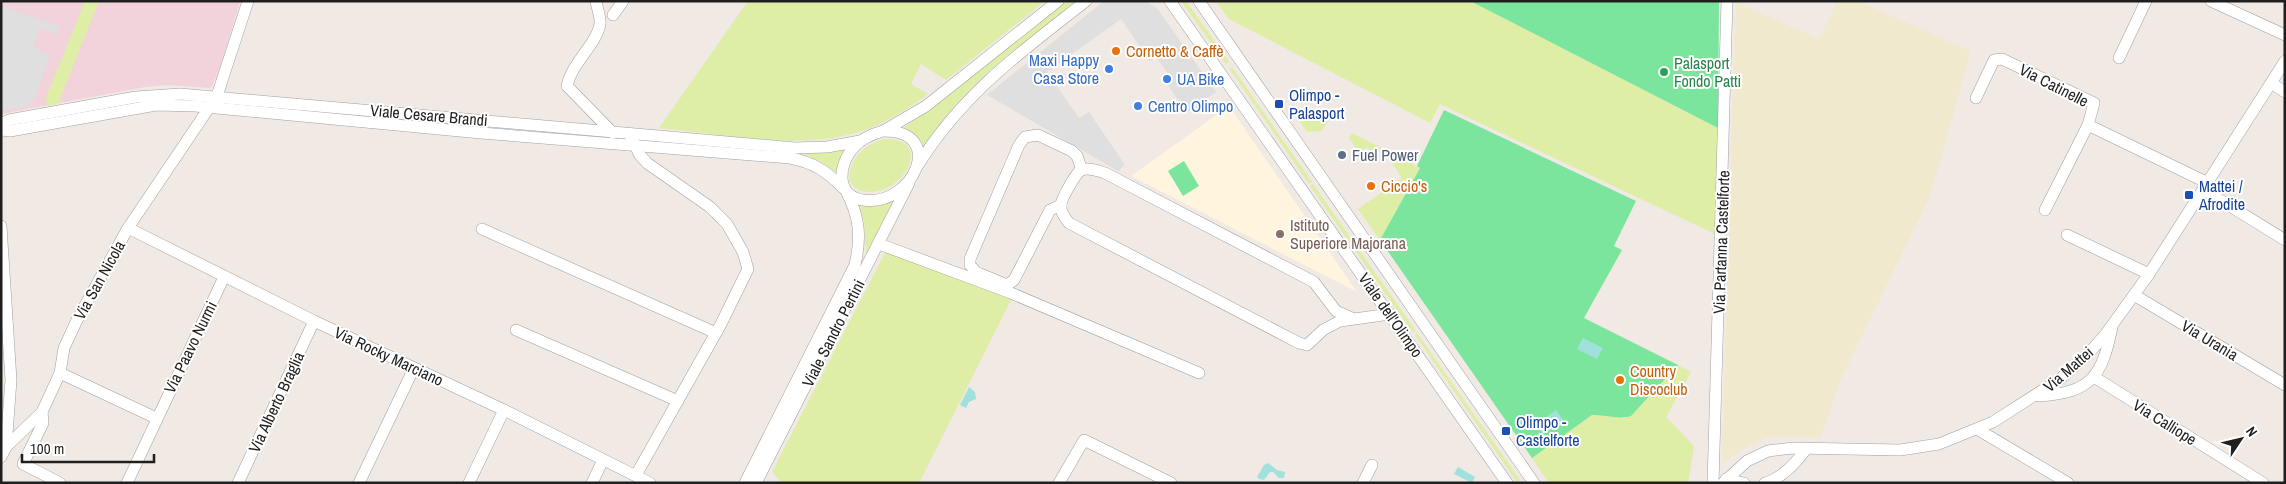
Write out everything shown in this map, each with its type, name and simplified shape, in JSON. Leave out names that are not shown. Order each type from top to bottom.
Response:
[{"type":"street","points":[[217,96],[248,1]]},
{"type":"street","points":[[596,1],[600,24],[593,40],[570,73],[567,86],[610,131],[635,144],[639,154],[647,162],[710,207],[727,224],[743,252],[748,269],[716,332],[636,475]]},
{"type":"street","points":[[613,15],[623,1]]},
{"type":"street","points":[[1058,1],[926,106],[883,131],[860,141],[848,154],[842,167],[841,180],[845,190],[865,201],[883,199],[894,195],[909,183],[918,165],[936,138],[975,92],[1010,60],[1086,1]]},
{"type":"street","name":"Viale dell'Olimpo","points":[[1170,1],[1507,483]]},
{"type":"street","name":"Viale dell'Olimpo","points":[[1199,1],[1534,483]]},
{"type":"street","name":"Via Partanna Castelforte","points":[[1713,483],[1727,1]]},
{"type":"street","points":[[2119,58],[2146,1]]},
{"type":"street","points":[[2212,1],[2285,35]]},
{"type":"street","name":"Via Catinelle","points":[[1976,98],[1994,60],[2002,59],[2094,103],[2088,125],[2206,187],[2285,240]]},
{"type":"street","name":"Via Mattei","points":[[1724,481],[1747,461],[1768,451],[1806,449],[1872,451],[1913,449],[1939,444],[2006,415],[2037,396],[2078,364],[2112,325],[2149,274],[2285,61]]},
{"type":"street","points":[[2270,83],[2285,92]]},
{"type":"street","name":"Viale Cesare Brandi","points":[[1,124],[18,119],[152,95],[217,96],[795,148],[827,147],[860,141]]},
{"type":"street","name":"Via San Nicola","points":[[3,452],[42,412],[60,373],[64,348],[77,320],[128,228],[217,96]]},
{"type":"street","name":"Viale Cesare Brandi","points":[[1,130],[10,131],[35,127],[156,105],[210,107],[480,133],[635,144],[803,161],[822,169],[845,190]]},
{"type":"street","points":[[2045,210],[2088,125]]},
{"type":"street","points":[[883,131],[900,132],[911,137],[919,150],[918,165]]},
{"type":"street","points":[[1061,205],[1050,210],[1014,280],[1007,285],[976,272],[970,265],[970,259],[1019,145],[1025,137],[1038,135],[1072,151],[1077,156],[1082,170]]},
{"type":"street","points":[[1354,319],[1336,311],[1325,298],[1319,286],[1314,282],[1105,173],[1090,169],[1082,170],[1076,175],[1061,205],[1062,215],[1069,223],[1299,343],[1307,345],[1324,330],[1340,321],[1390,314]]},
{"type":"street","name":"Viale Sandro Pertini","points":[[756,483],[909,183]]},
{"type":"street","name":"Viale Sandro Pertini","points":[[745,483],[855,265],[860,229],[854,206],[845,190]]},
{"type":"street","points":[[1,226],[12,380],[3,452]]},
{"type":"street","name":"Via Rocky Marciano","points":[[128,228],[314,321],[504,410],[650,483]]},
{"type":"street","points":[[482,229],[716,332]]},
{"type":"street","points":[[2067,235],[2149,274]]},
{"type":"street","points":[[879,244],[1011,293],[1199,373]]},
{"type":"street","name":"Via Paavo Nurmi","points":[[127,483],[224,276]]},
{"type":"street","name":"Via Urania","points":[[2134,294],[2285,385]]},
{"type":"street","name":"Via Alberto Braglia","points":[[238,483],[314,321]]},
{"type":"street","points":[[2037,396],[2059,395],[2069,392],[2094,377],[2104,362],[2112,325]]},
{"type":"street","points":[[516,330],[678,401]]},
{"type":"street","points":[[359,483],[414,368]]},
{"type":"street","points":[[60,373],[156,418]]},
{"type":"street","name":"Via Calliope","points":[[2094,377],[2263,483]]},
{"type":"street","points":[[469,483],[504,410]]},
{"type":"street","points":[[42,412],[42,423],[23,464],[60,483]]},
{"type":"street","points":[[1977,429],[2068,483]]},
{"type":"street","points":[[1059,483],[1084,440],[1171,483]]},
{"type":"street","points":[[1765,483],[1775,480],[1798,461],[1806,449]]},
{"type":"street","points":[[592,483],[603,460]]},
{"type":"street","points":[[1363,483],[1372,465]]},
{"type":"street","points":[[1724,481],[1744,483]]},
{"type":"shaded area","points":[[1,1],[240,1],[220,68],[211,88],[168,85],[145,87],[1,114]]},
{"type":"shaded area","points":[[1104,1],[1145,1],[1157,8],[1216,92],[1187,112],[1167,84],[1172,81],[1156,57],[1150,61],[1121,19],[1047,72],[1079,118],[1089,112],[1125,165],[1118,171],[987,95]]},
{"type":"shaded area","points":[[1837,1],[1858,1],[1971,51],[1930,197],[1840,381],[1821,437],[1768,437],[1747,446],[1724,463],[1722,457],[1736,2],[1819,39]]},
{"type":"shaded area","points":[[1,6],[60,26],[57,34],[40,28],[33,47],[50,55],[34,101],[27,106],[1,111]]},
{"type":"shaded area","name":"Istituto Superiore Majorana","points":[[1229,106],[1357,292],[1131,176]]},
{"type":"green space","points":[[85,1],[99,1],[58,104],[47,106],[46,97]]},
{"type":"green space","points":[[748,1],[1045,1],[946,80],[921,64],[911,84],[928,94],[898,114],[865,130],[816,140],[789,141],[763,140],[659,128]]},
{"type":"green space","points":[[1066,1],[1076,1],[1013,51],[974,86],[938,125],[923,147],[913,134],[902,129]]},
{"type":"green space","points":[[1181,1],[1186,1],[1229,62],[1226,64]]},
{"type":"green space","points":[[1216,1],[1471,1],[1718,128],[1715,234],[1440,104],[1430,123],[1229,19]]},
{"type":"green space","name":"Palasport Fondo Patti","points":[[1471,1],[1719,1],[1718,128],[1476,4]]},
{"type":"green space","points":[[1232,67],[1312,182],[1309,184],[1229,68]]},
{"type":"green space","points":[[1444,110],[1636,201],[1614,246],[1622,250],[1584,318],[1678,365],[1631,416],[1592,415],[1532,458],[1380,240],[1420,168],[1417,166]]},
{"type":"green space","points":[[1312,113],[1328,121],[1322,131],[1307,132],[1300,122]]},
{"type":"green space","points":[[1352,133],[1382,148],[1373,154],[1367,147],[1359,153],[1349,138]]},
{"type":"green space","points":[[885,139],[901,141],[909,148],[911,157],[908,168],[890,187],[877,191],[856,189],[849,179],[852,164],[865,148]]},
{"type":"green space","points":[[846,148],[837,172],[806,155],[807,153]]},
{"type":"green space","points":[[1382,149],[1420,168],[1380,240],[1358,209],[1402,178]]},
{"type":"green space","points":[[1184,161],[1199,186],[1183,196],[1168,171]]},
{"type":"green space","points":[[1313,184],[1416,331],[1413,333],[1310,186]]},
{"type":"green space","points":[[893,198],[894,200],[866,254],[864,221],[859,204]]},
{"type":"green space","points":[[887,249],[1012,298],[919,483],[782,483],[772,472]]},
{"type":"green space","points":[[1417,333],[1520,480],[1517,482],[1415,335]]},
{"type":"green space","points":[[1678,365],[1691,372],[1666,417],[1694,446],[1688,483],[1549,483],[1532,458],[1592,415],[1602,414],[1625,418],[1640,407]]},
{"type":"water","points":[[1583,338],[1603,348],[1597,359],[1577,349]]},
{"type":"water","points":[[969,387],[975,392],[976,399],[969,402],[966,408],[960,405]]},
{"type":"water","points":[[1556,410],[1563,420],[1543,434],[1536,424]]},
{"type":"water","points":[[1268,463],[1277,470],[1285,472],[1284,478],[1279,478],[1273,472],[1270,472],[1264,480],[1259,479],[1257,477],[1264,465]]},
{"type":"water","points":[[1458,467],[1475,477],[1472,483],[1454,474]]},
{"type":"place","name":"Cornetto & Caffè","points":[[1116,51]]},
{"type":"place","name":"Maxi Happy Casa Store","points":[[1109,69]]},
{"type":"place","name":"Palasport Fondo Patti","points":[[1664,72]]},
{"type":"place","name":"UA Bike","points":[[1167,79]]},
{"type":"place","name":"Olimpo - Palasport","points":[[1279,104]]},
{"type":"place","name":"Centro Olimpo","points":[[1138,106]]},
{"type":"place","name":"Fuel Power","points":[[1342,155]]},
{"type":"place","name":"Ciccio's","points":[[1371,186]]},
{"type":"place","name":"Mattei / Afrodite","points":[[2189,195]]},
{"type":"place","name":"Istituto Superiore Majorana","points":[[1280,234]]},
{"type":"place","name":"Country Discoclub","points":[[1620,380]]},
{"type":"place","name":"Olimpo - Castelforte","points":[[1506,431]]}]
